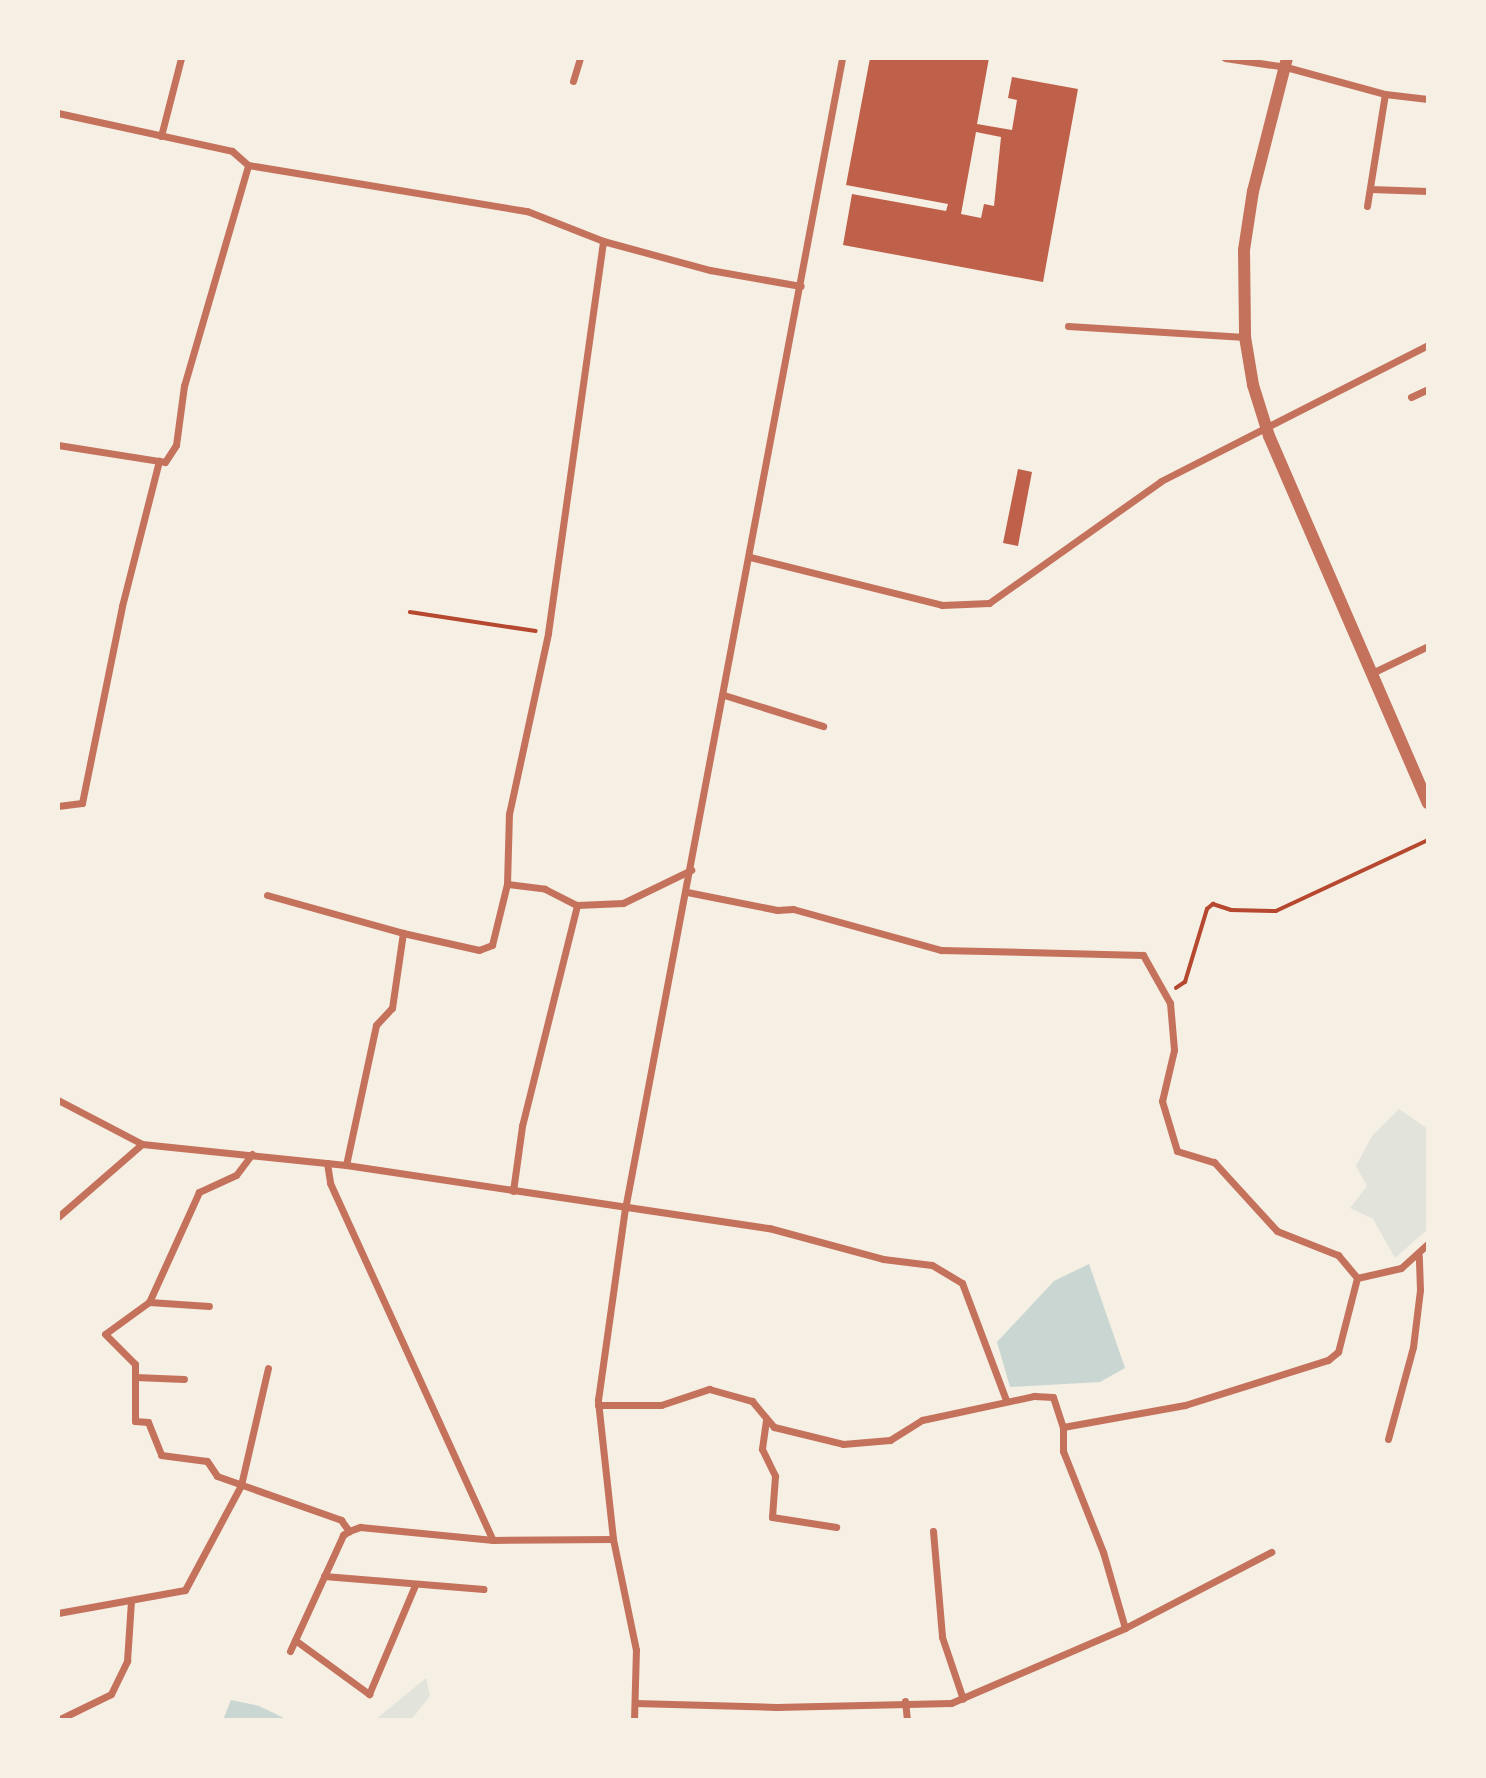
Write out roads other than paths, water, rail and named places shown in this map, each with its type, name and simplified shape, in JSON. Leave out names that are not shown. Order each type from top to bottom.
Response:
[{"type":"street","points":[[161,135],[181,58]]},
{"type":"street","points":[[573,81],[580,58]]},
{"type":"street","points":[[634,1720],[636,1650],[614,1539],[598,1405],[625,1209],[687,892],[842,58]]},
{"type":"street","points":[[1225,58],[1287,62],[1385,94],[1428,99]]},
{"type":"street","points":[[1287,62],[1253,191],[1244,250],[1245,337],[1266,428],[1428,803]]},
{"type":"street","points":[[1367,206],[1385,94]]},
{"type":"street","points":[[58,113],[232,151],[248,165],[527,211],[603,241],[710,270],[801,286]]},
{"type":"street","points":[[58,445],[166,462],[176,445],[184,386],[248,165]]},
{"type":"street","points":[[1370,189],[1428,191]]},
{"type":"street","points":[[267,895],[404,933],[479,950],[492,945],[507,884],[509,814],[548,633],[603,241]]},
{"type":"street","points":[[1068,326],[1245,337]]},
{"type":"street","points":[[750,557],[942,605],[989,603],[1161,481],[1428,345]]},
{"type":"street","points":[[1411,397],[1428,389]]},
{"type":"street","points":[[58,806],[82,803],[122,606],[159,461]]},
{"type":"street","points":[[1372,673],[1428,646]]},
{"type":"street","points":[[724,695],[823,726]]},
{"type":"street","points":[[507,884],[545,889],[577,905],[623,903],[691,870]]},
{"type":"street","points":[[687,892],[793,909],[941,950],[1143,955],[1166,996],[1174,1050],[1162,1101],[1177,1150],[1214,1162],[1277,1231],[1338,1255],[1357,1278]]},
{"type":"street","points":[[513,1191],[524,1113],[577,905]]},
{"type":"street","points":[[346,1166],[376,1025],[392,1008],[404,933]]},
{"type":"street","points":[[58,1100],[142,1144],[327,1163],[625,1209],[769,1228],[883,1259],[932,1265],[962,1283],[1006,1400]]},
{"type":"street","points":[[58,1217],[142,1144]]},
{"type":"street","points":[[252,1154],[236,1175],[199,1192],[149,1302],[105,1334],[135,1364],[135,1421],[148,1422],[162,1455],[207,1461],[217,1476],[341,1520],[349,1531]]},
{"type":"street","points":[[327,1163],[330,1183],[493,1540]]},
{"type":"street","points":[[1357,1278],[1401,1268],[1419,1256],[1428,1244]]},
{"type":"street","points":[[1388,1439],[1413,1347],[1420,1290],[1419,1256]]},
{"type":"street","points":[[1063,1427],[1185,1405],[1328,1360],[1338,1352],[1357,1278]]},
{"type":"street","points":[[149,1302],[209,1306]]},
{"type":"street","points":[[58,1612],[185,1590],[241,1485],[268,1368]]},
{"type":"street","points":[[135,1377],[184,1378]]},
{"type":"street","points":[[598,1405],[662,1405],[709,1389],[752,1401],[766,1420],[803,1437],[874,1443],[890,1440],[922,1420],[1006,1400],[1053,1397],[1063,1427],[1063,1451],[1107,1563],[1125,1628]]},
{"type":"street","points":[[766,1420],[762,1449],[775,1476],[772,1517],[836,1527]]},
{"type":"street","points":[[290,1651],[324,1576],[349,1531],[360,1527],[493,1540],[614,1539]]},
{"type":"street","points":[[933,1531],[942,1637],[963,1699]]},
{"type":"street","points":[[635,1703],[776,1707],[905,1701],[951,1703],[1125,1628],[1271,1552]]},
{"type":"street","points":[[324,1576],[483,1589]]},
{"type":"street","points":[[295,1640],[369,1694],[415,1585]]},
{"type":"street","points":[[58,1720],[111,1694],[127,1661],[131,1600]]},
{"type":"street","points":[[905,1701],[907,1720]]}]
